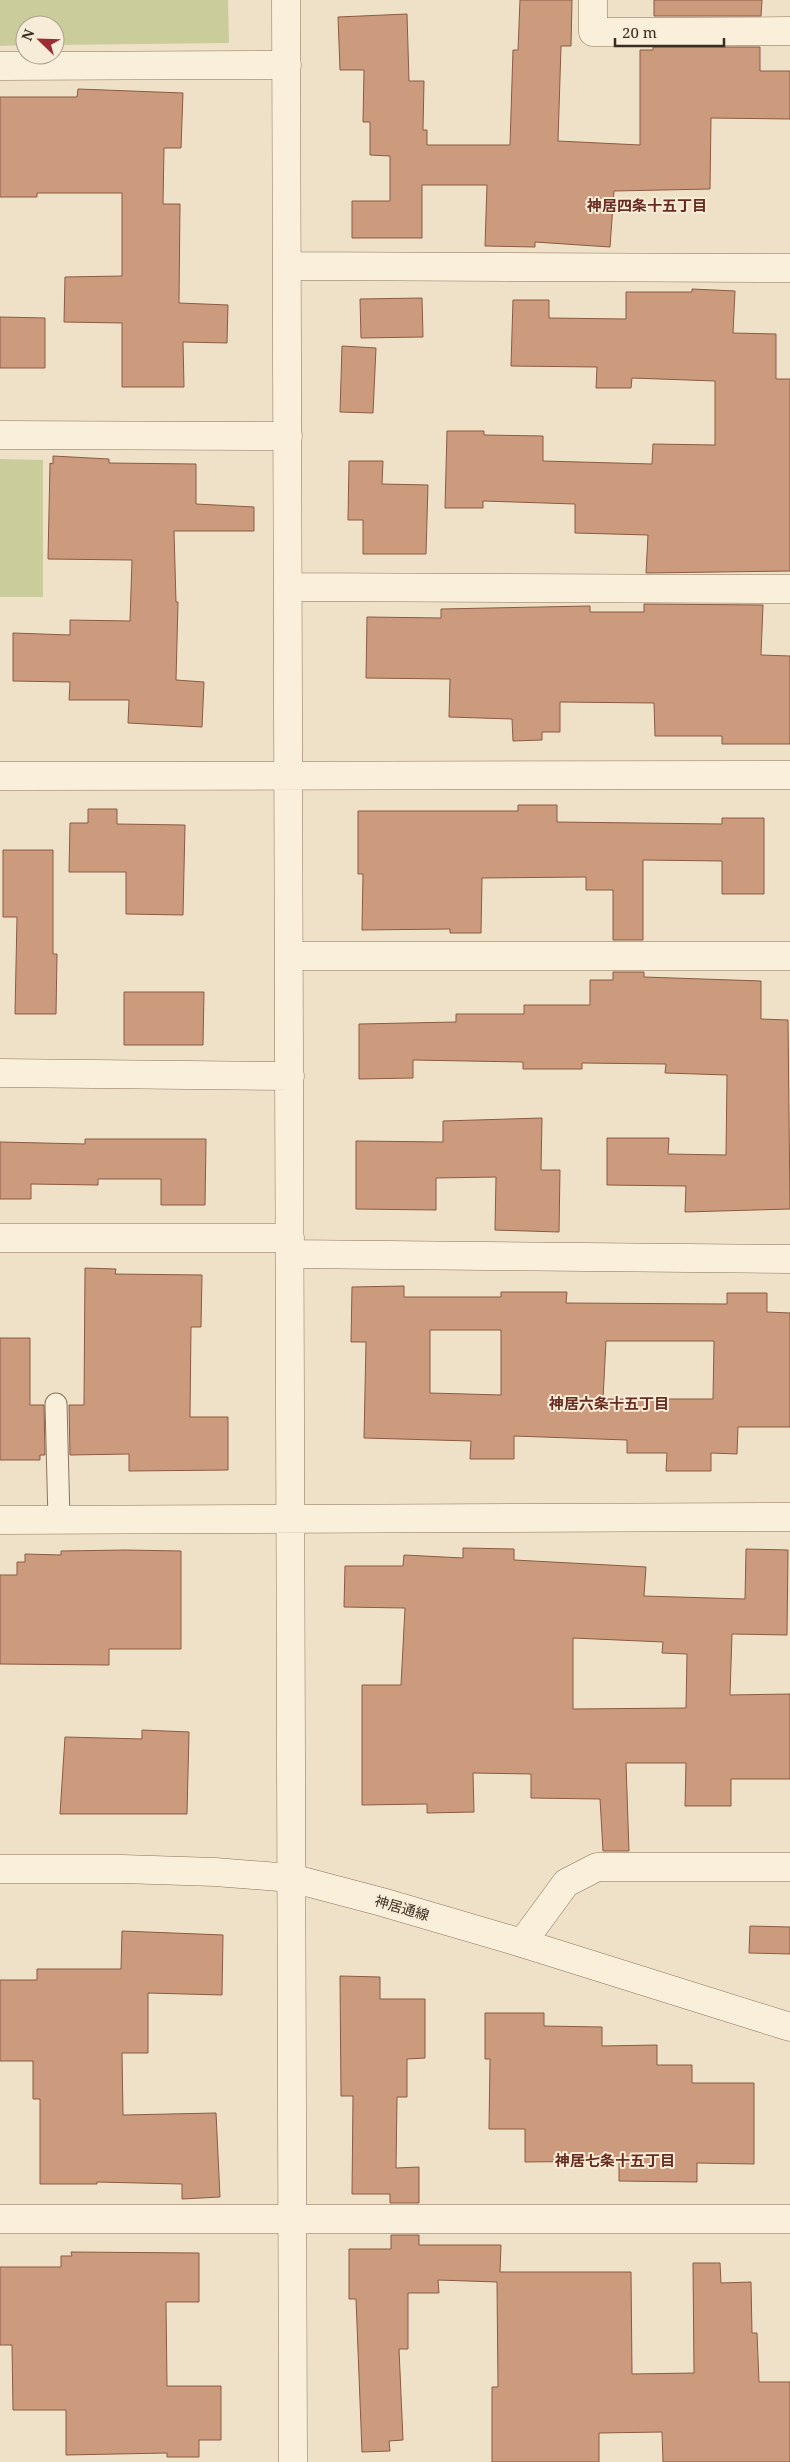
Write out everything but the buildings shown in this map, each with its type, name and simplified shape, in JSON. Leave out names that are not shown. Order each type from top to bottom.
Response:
[{"type":"street","points":[[286,0],[293,2462]]},
{"type":"street","points":[[593,0],[593,32],[790,31]]},
{"type":"street","points":[[0,66],[287,66]]},
{"type":"street","points":[[288,266],[790,268]]},
{"type":"street","points":[[0,435],[288,436]]},
{"type":"street","points":[[288,587],[790,589]]},
{"type":"street","points":[[0,776],[790,774]]},
{"type":"street","points":[[289,956],[790,956]]},
{"type":"street","points":[[0,1073],[290,1076]]},
{"type":"street","points":[[0,1238],[790,1260]]},
{"type":"street","points":[[0,1520],[291,1521],[790,1517]]},
{"type":"street","points":[[522,1943],[566,1883],[597,1867],[790,1867]]},
{"type":"street","name":"神居通線","points":[[0,1869],[131,1869],[215,1872],[292,1878],[522,1943],[790,2027]]},
{"type":"street","points":[[0,2219],[790,2219]]},
{"type":"lane","points":[[56,1404],[59,1520]]},
{"type":"green space","points":[[0,0],[228,0],[229,43],[65,45],[65,15],[15,15],[15,45],[0,46]]},
{"type":"green space","points":[[0,459],[43,460],[43,597],[0,597]]},
{"type":"district","name":"神居四条十五丁目","points":[[647,206]]},
{"type":"district","name":"神居六条十五丁目","points":[[609,1404]]},
{"type":"district","name":"神居七条十五丁目","points":[[615,2161]]}]
